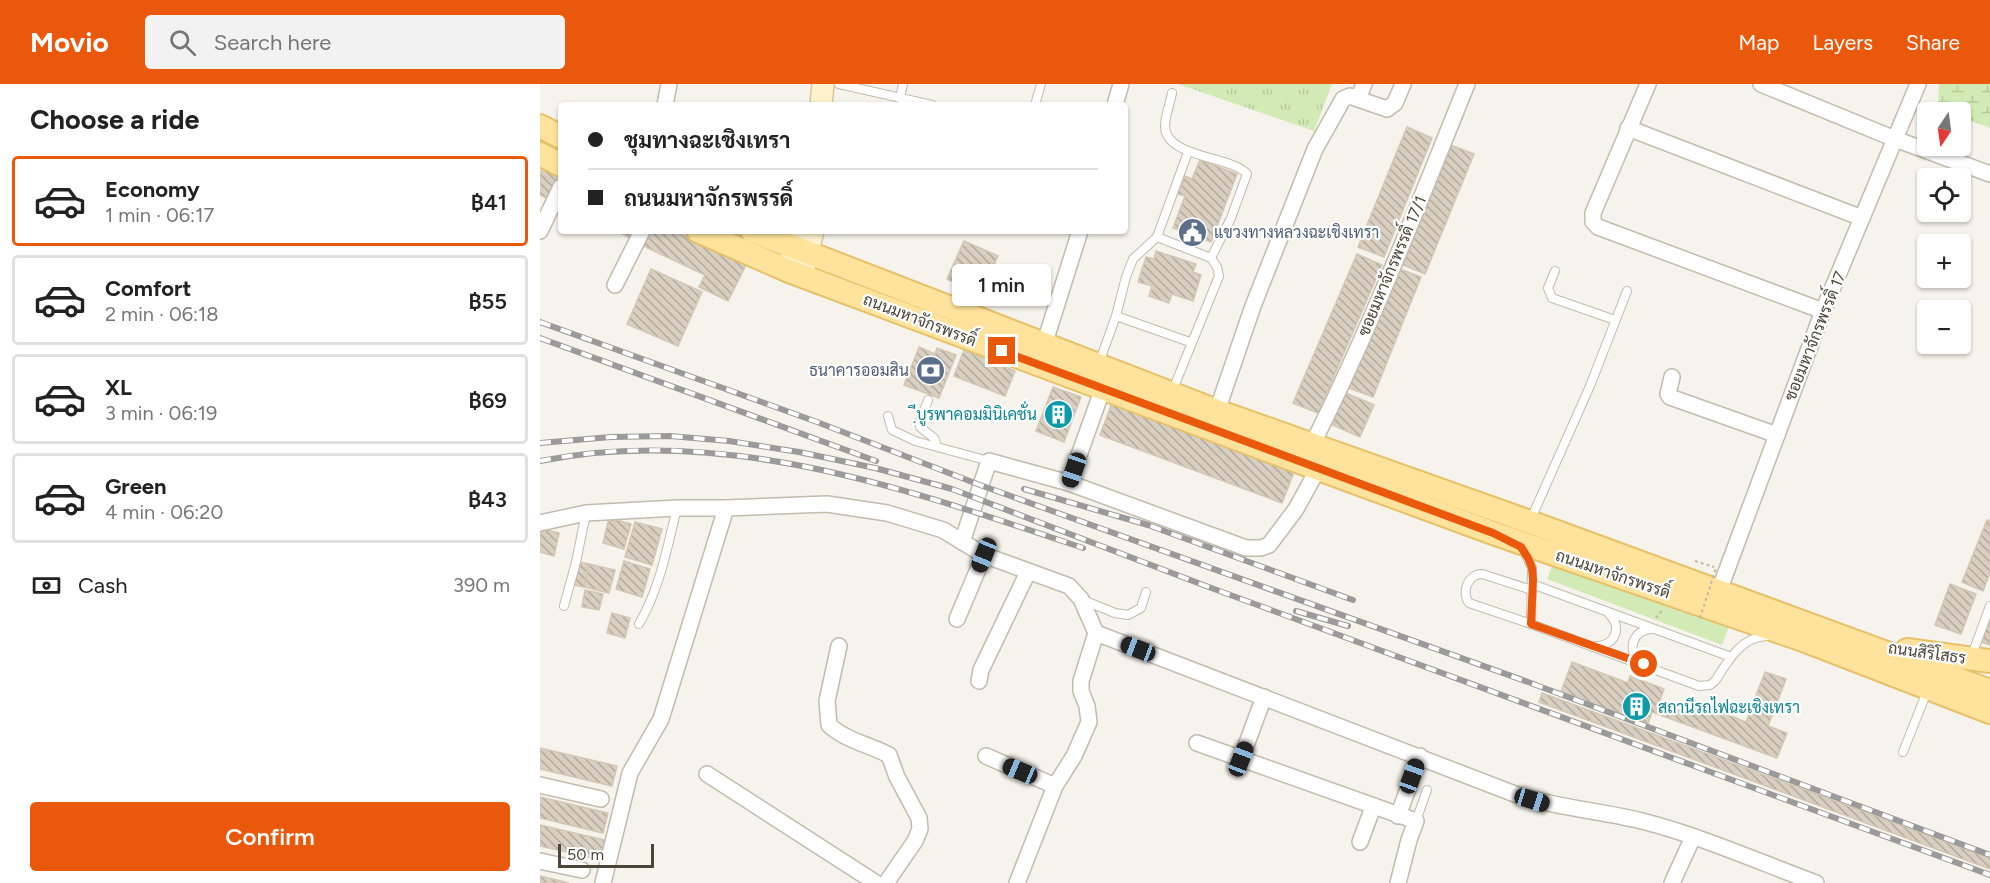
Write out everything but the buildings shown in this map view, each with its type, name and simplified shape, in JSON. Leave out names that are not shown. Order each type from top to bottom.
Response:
[{"type":"main road","points":[[540,126],[558,135]]},
{"type":"main road","points":[[540,154],[558,163]]},
{"type":"main road","name":"ถนนมหาจักรพรรดิ์","points":[[705,234],[795,274],[1493,533],[1809,633],[1864,644],[1990,690]]},
{"type":"main road","name":"ถนนมหาจักรพรรดิ์","points":[[763,234],[799,244],[1044,345],[1171,394],[1719,591],[1928,688],[1990,712]]},
{"type":"main road","name":"ถนนสิริโสธร","points":[[1864,644],[1980,660]]},
{"type":"street","points":[[666,102],[669,84]]},
{"type":"street","points":[[821,102],[823,84]]},
{"type":"street","points":[[1116,102],[1121,84]]},
{"type":"street","points":[[1358,99],[1364,84]]},
{"type":"street","points":[[1217,411],[1253,306],[1316,149],[1343,99],[1350,96],[1388,108],[1395,103],[1403,84]]},
{"type":"street","name":"ซอยมหาจักรพรรดิ์ 17/1","points":[[1312,445],[1363,337],[1467,84]]},
{"type":"street","points":[[1648,84],[1593,213],[1593,222],[1598,226],[1823,311]]},
{"type":"street","points":[[1761,84],[1895,139],[1990,174]]},
{"type":"street","name":"ซอยมหาจักรพรรดิ์ 17","points":[[1719,591],[1823,311],[1918,84]]},
{"type":"street","points":[[1628,128],[1862,218]]},
{"type":"street","points":[[540,231],[558,193]]},
{"type":"street","points":[[615,285],[640,234]]},
{"type":"street","points":[[1044,345],[1079,234]]},
{"type":"street","points":[[795,274],[799,244]]},
{"type":"street","points":[[1672,377],[1668,394],[1670,398],[1777,435]]},
{"type":"street","points":[[1069,483],[1103,388]]},
{"type":"street","points":[[962,542],[989,461],[1069,483],[1253,549],[1269,544],[1296,509],[1318,469]]},
{"type":"street","points":[[540,524],[585,513],[827,504],[887,513],[944,530],[984,555],[1070,586],[1081,599],[1096,633],[1081,681],[1081,691],[1087,706],[1089,722],[1074,756],[1055,786],[1017,883]]},
{"type":"street","points":[[603,883],[630,773],[661,719],[726,508]]},
{"type":"street","points":[[957,619],[984,555]]},
{"type":"street","points":[[978,681],[981,670],[1028,572]]},
{"type":"street","points":[[1096,633],[1520,796],[1544,804],[1641,820],[1816,883]]},
{"type":"street","points":[[707,774],[875,882],[915,841],[920,829],[919,818],[897,777],[889,755],[836,732],[829,725],[827,702],[839,646]]},
{"type":"street","points":[[1241,759],[1264,697]]},
{"type":"street","points":[[1197,743],[1416,821],[1398,883]]},
{"type":"street","points":[[986,756],[1055,786]]},
{"type":"street","points":[[1398,816],[1420,756]]},
{"type":"street","points":[[540,785],[601,799]]},
{"type":"street","points":[[1360,842],[1373,807]]},
{"type":"street","points":[[1672,883],[1693,837]]},
{"type":"street","points":[[540,861],[582,870]]},
{"type":"lane","points":[[839,84],[918,102]]},
{"type":"lane","points":[[900,98],[903,84]]},
{"type":"lane","points":[[1036,102],[1041,84]]},
{"type":"lane","points":[[1172,93],[1165,127],[1171,139],[1188,152],[1232,165],[1247,174],[1231,218],[1211,258]]},
{"type":"lane","points":[[1098,366],[1133,259],[1157,237],[1188,152]]},
{"type":"lane","points":[[1157,237],[1211,258],[1217,267],[1219,276],[1190,342],[1171,394]]},
{"type":"lane","points":[[1555,271],[1548,288],[1552,298],[1616,320]]},
{"type":"lane","points":[[1530,522],[1590,386],[1627,291]]},
{"type":"lane","points":[[1116,316],[1190,342]]},
{"type":"lane","points":[[928,400],[920,427],[934,438],[937,446]]},
{"type":"lane","points":[[888,416],[892,430],[915,441],[989,461]]},
{"type":"lane","points":[[639,624],[651,604],[661,575],[677,508]]},
{"type":"lane","points":[[564,606],[576,562],[585,513]]},
{"type":"lane","points":[[1493,533],[1521,547],[1532,568],[1531,624]]},
{"type":"lane","points":[[1731,657],[1532,587],[1482,574],[1474,574],[1470,578],[1465,592],[1465,598],[1469,603],[1595,646],[1699,686],[1715,681],[1731,657],[1751,640],[1764,636],[1809,633]]},
{"type":"lane","points":[[1081,599],[1115,613],[1128,615],[1141,608],[1146,592]]},
{"type":"lane","points":[[1980,660],[1990,606]]},
{"type":"lane","points":[[1595,646],[1604,646],[1616,635],[1616,623],[1606,612]]},
{"type":"lane","points":[[1644,664],[1639,662],[1632,652],[1633,640],[1640,632],[1656,630]]},
{"type":"lane","points":[[1903,752],[1928,688]]},
{"type":"lane","points":[[1416,821],[1427,790]]},
{"type":"path","points":[[1695,561],[1716,568],[1700,618]]},
{"type":"path","points":[[1648,615],[1657,618],[1660,611],[1665,608]]},
{"type":"green space","points":[[1178,84],[1332,84],[1314,131]]},
{"type":"green space","points":[[1939,84],[1990,84],[1990,128],[1971,121],[1971,102],[1938,102]]},
{"type":"green space","points":[[1554,561],[1729,626],[1722,645],[1547,579]]},
{"type":"railway","points":[[540,322],[817,422],[980,485],[1528,682],[1990,855]]},
{"type":"railway","points":[[540,338],[876,461]]},
{"type":"railway","points":[[540,443],[611,437],[670,436],[729,441],[799,452],[875,468],[952,489],[1206,586],[1990,875]]},
{"type":"railway","points":[[540,461],[609,452],[679,451],[747,457],[816,469],[884,485],[1083,548]]},
{"type":"railway","points":[[1024,489],[1148,525],[1353,600]]},
{"type":"railway","points":[[1296,611],[1348,626]]},
{"type":"place","name":"แขวงทางหลวงฉะเชิงเทรา","points":[[1193,232]]},
{"type":"place","name":"ธนาคารออมสิน","points":[[930,370]]},
{"type":"place","name":"ฺีบูรพาคอมมินิเคชั่น","points":[[1058,414]]},
{"type":"place","name":"สถานีรถไฟฉะเชิงเทรา","points":[[1637,707]]},
{"type":"route","points":[[1002,351],[1493,533],[1521,547],[1528,558],[1533,580],[1531,624],[1644,664]]}]
